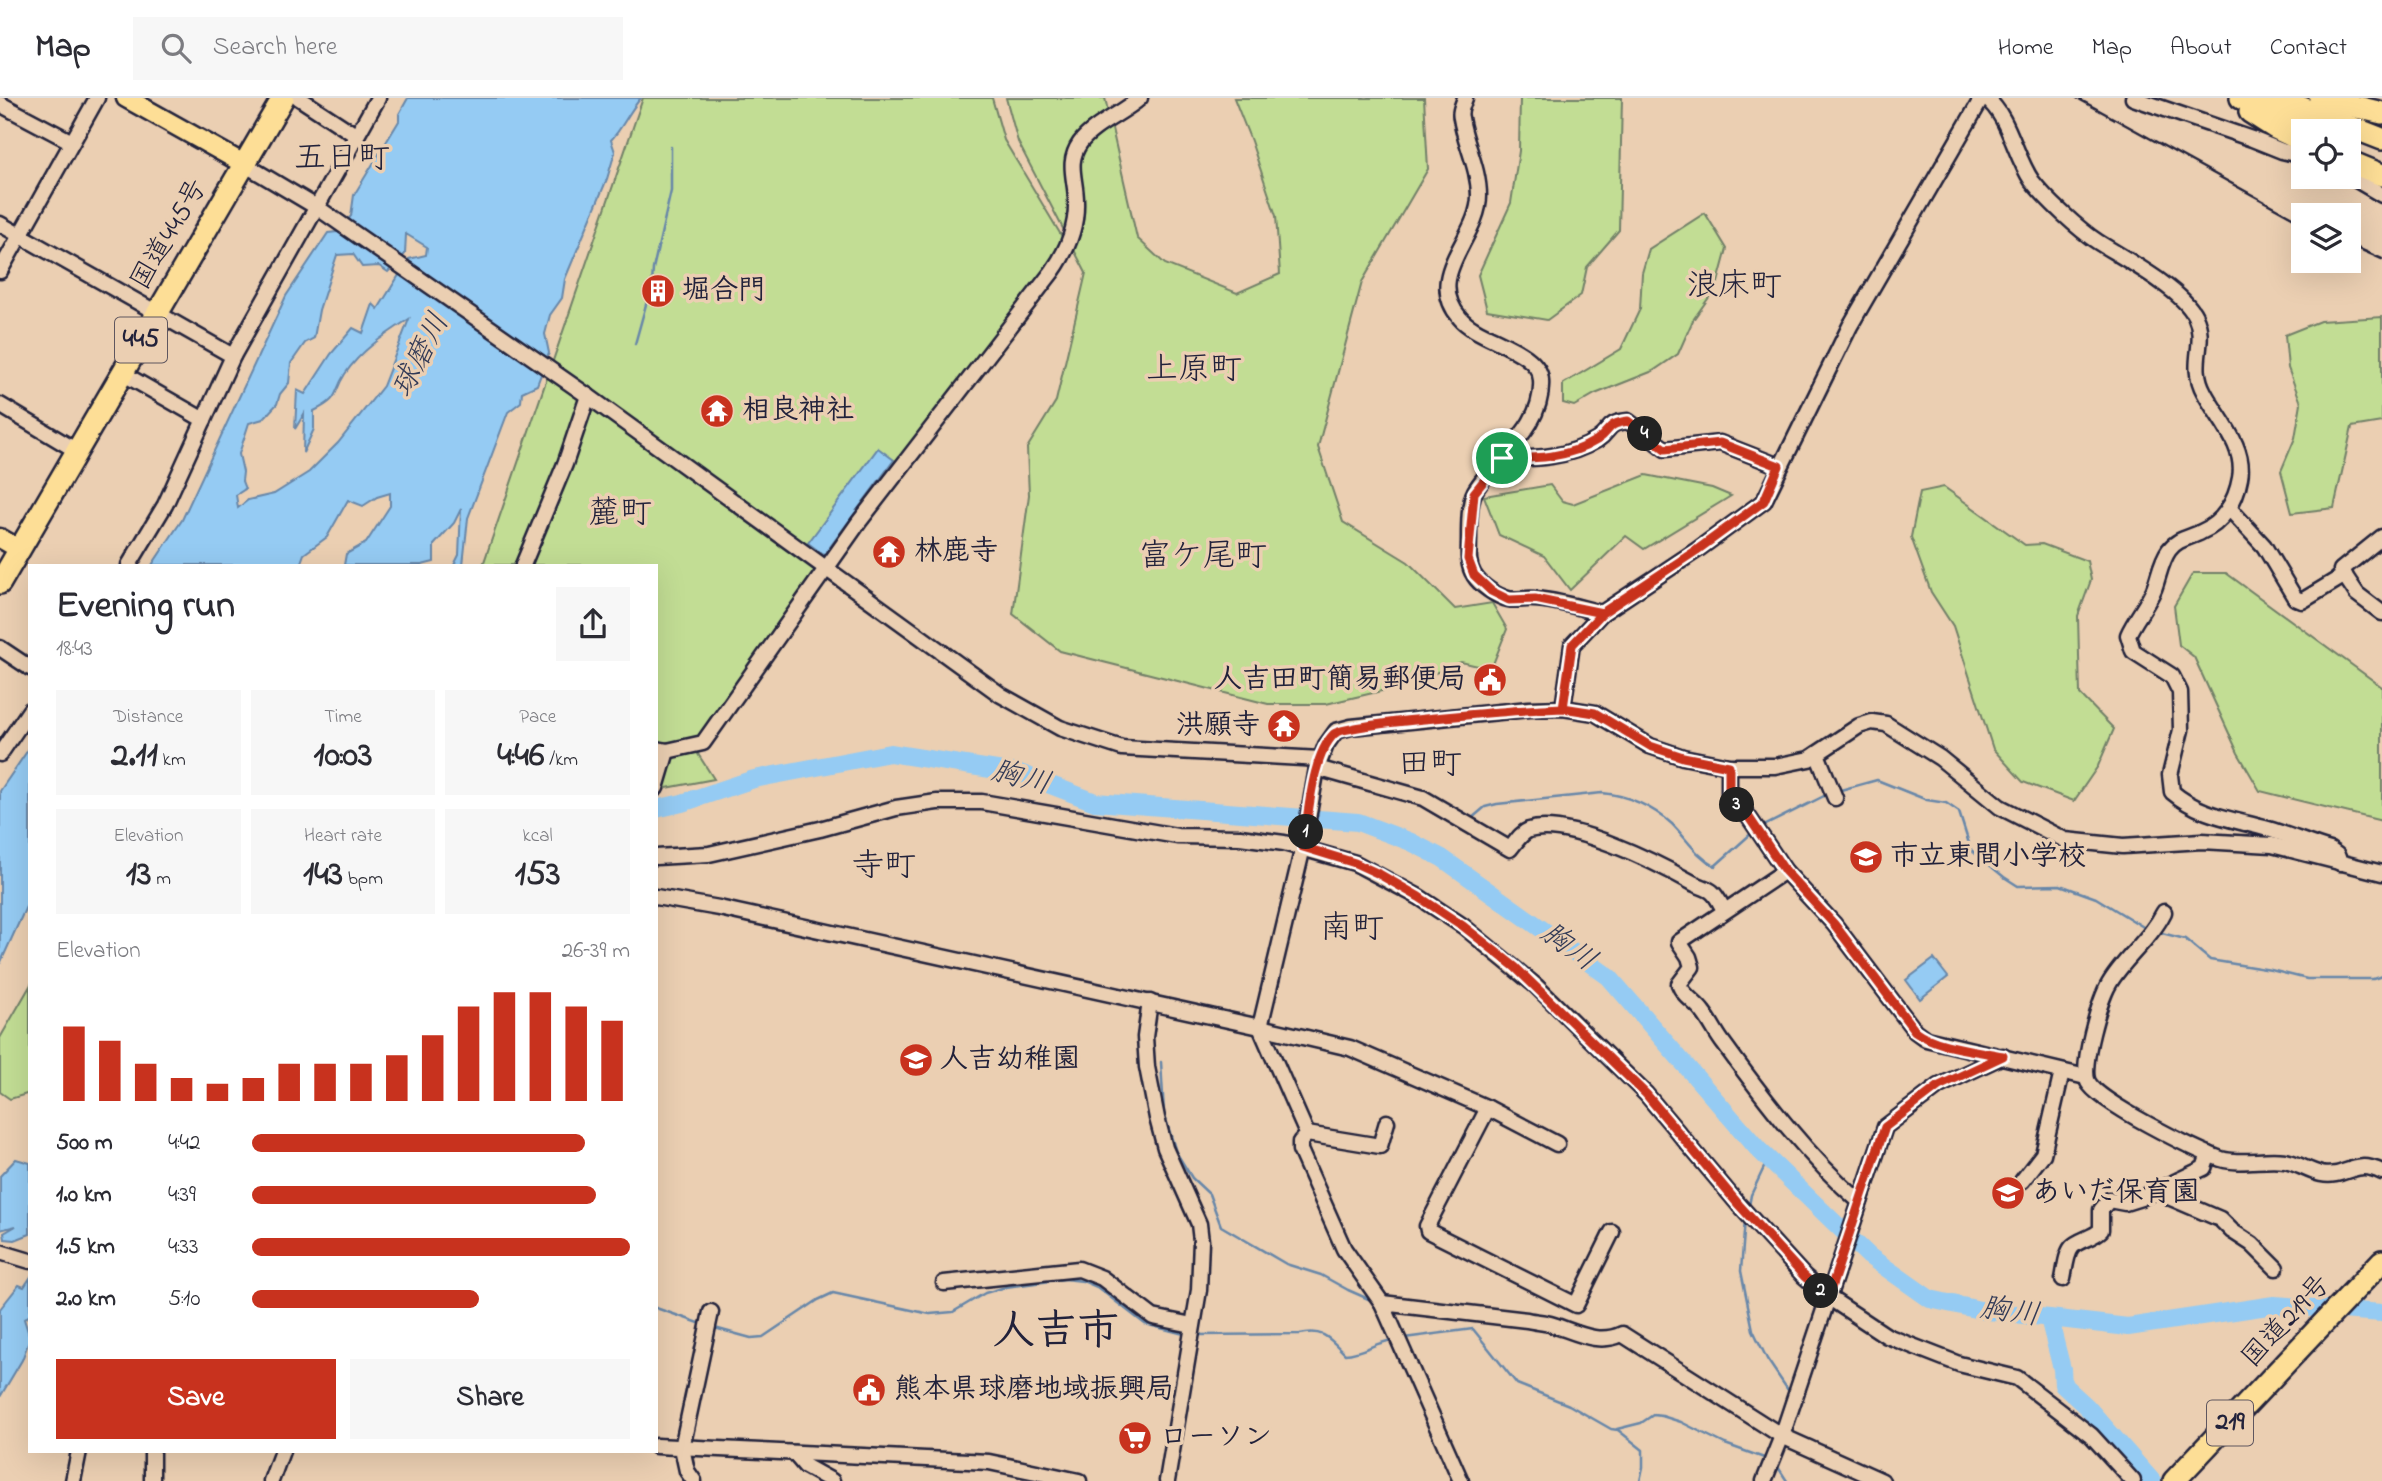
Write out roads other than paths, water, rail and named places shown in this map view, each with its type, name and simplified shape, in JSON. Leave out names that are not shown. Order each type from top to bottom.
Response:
[{"type":"highway","name":"国道445号","points":[[0,583],[283,98]]},
{"type":"highway","points":[[2228,98],[2291,135]]},
{"type":"highway","points":[[2241,98],[2293,119]]},
{"type":"highway","points":[[2277,98],[2382,139]]},
{"type":"highway","points":[[2320,98],[2382,113]]},
{"type":"highway","points":[[2361,146],[2382,154]]},
{"type":"highway","points":[[2361,167],[2382,176]]},
{"type":"highway","name":"国道219号","points":[[2174,1481],[2376,1268]]},
{"type":"main road","points":[[126,98],[244,164]]},
{"type":"main road","points":[[0,538],[19,549]]},
{"type":"street","points":[[0,271],[97,98]]},
{"type":"street","points":[[299,98],[357,136]]},
{"type":"street","points":[[130,564],[164,505],[233,356],[321,210],[378,98]]},
{"type":"street","points":[[658,782],[663,767],[662,750],[703,743],[866,512],[1062,257],[1074,221],[1076,200],[1071,171],[1072,156],[1088,133],[1140,98]]},
{"type":"street","points":[[1465,98],[1460,117],[1473,154],[1479,198],[1470,227],[1448,275],[1446,291],[1460,318],[1479,334],[1528,358],[1539,371],[1541,381],[1533,418],[1526,430],[1474,493],[1468,559],[1474,575],[1491,591],[1509,600],[1535,599],[1602,613]]},
{"type":"street","points":[[2133,98],[2291,153]]},
{"type":"street","points":[[1563,708],[1572,645],[1602,613],[1697,550],[1764,501],[1850,326],[1977,101],[2000,115],[2017,155],[2033,182],[2075,226],[2170,289],[2194,314],[2201,335],[2197,379],[2221,418],[2239,455],[2241,476],[2229,508],[2214,526],[2180,540],[2169,550],[2154,589],[2128,635],[2133,651],[2172,676],[2180,692],[2181,730],[2170,775],[2172,792],[2193,807],[2224,820],[2268,829],[2330,850],[2337,855],[2340,863]]},
{"type":"street","points":[[0,104],[72,142]]},
{"type":"street","points":[[244,164],[321,210],[588,396],[1001,695],[1060,728],[1122,748],[1319,764],[1423,798],[1510,849],[1523,833],[1532,829],[1570,831],[1660,865],[1712,891],[1724,910]]},
{"type":"street","points":[[2361,182],[2382,195]]},
{"type":"street","points":[[0,224],[233,356]]},
{"type":"street","points":[[122,373],[204,420]]},
{"type":"street","points":[[523,564],[565,464],[588,396]]},
{"type":"street","points":[[0,405],[77,451]]},
{"type":"street","points":[[1502,458],[1541,459],[1576,450],[1599,439],[1612,424],[1628,421],[1665,449],[1720,443],[1779,466]]},
{"type":"street","points":[[2229,508],[2278,567],[2295,598],[2302,601],[2345,575]]},
{"type":"street","points":[[2382,537],[2341,570],[2357,594],[2382,613]]},
{"type":"street","points":[[0,648],[28,667]]},
{"type":"street","points":[[1307,1134],[1260,1027],[1304,843],[1319,764],[1326,745],[1336,732],[1351,727],[1563,708],[1595,713],[1650,746],[1683,757],[1729,766],[1775,766],[1809,759],[1859,726],[1872,722],[1886,724],[1940,758],[2000,807],[2065,840],[2123,846],[2202,841],[2259,844],[2382,873]]},
{"type":"street","points":[[0,754],[28,713]]},
{"type":"street","points":[[1817,754],[1835,798]]},
{"type":"street","points":[[1729,766],[1729,797],[1748,816],[1785,871],[1834,924],[1915,1031],[1937,1042],[2086,1077]]},
{"type":"street","points":[[658,857],[709,854],[820,829],[863,815],[937,802],[982,802],[1177,836],[1240,837],[1304,843],[1355,863],[1419,897],[1463,926],[1515,967],[1646,1094],[1739,1205],[1797,1269],[1886,1336],[1959,1364],[2017,1378],[2091,1435],[2133,1481]]},
{"type":"street","points":[[1785,871],[1679,942],[1692,967],[1679,984],[1681,990],[1703,1012],[1761,1095],[1860,1206]]},
{"type":"street","points":[[658,897],[719,908],[1350,1048],[1488,1108],[1557,1144]]},
{"type":"street","points":[[2164,912],[2155,929],[2109,984],[2099,1011],[2086,1077],[2089,1086],[2101,1096],[2224,1160],[2287,1161],[2332,1175],[2359,1166],[2370,1166],[2382,1171]]},
{"type":"street","points":[[1150,1002],[1145,1037],[1147,1067],[1157,1118],[1166,1148],[1199,1224],[1201,1241],[1199,1290],[1167,1481]]},
{"type":"street","points":[[1769,1469],[1885,1127],[1939,1086],[2003,1056]]},
{"type":"street","points":[[2022,1181],[2043,1154],[2062,1072]]},
{"type":"street","points":[[1488,1108],[1427,1226],[1428,1231],[1576,1305],[1612,1232]]},
{"type":"street","points":[[1307,1134],[1380,1146],[1387,1122]]},
{"type":"street","points":[[1307,1134],[1300,1142],[1300,1150],[1312,1179],[1344,1249],[1382,1303],[1461,1481]]},
{"type":"street","points":[[2063,1279],[2070,1249],[2075,1244],[2094,1237],[2101,1230],[2101,1210],[2109,1200],[2125,1203],[2161,1189],[2204,1168],[2209,1154]]},
{"type":"street","points":[[2161,1189],[2171,1198],[2220,1219],[2252,1244],[2276,1268]]},
{"type":"street","points":[[0,1252],[28,1260]]},
{"type":"street","points":[[944,1283],[1079,1269],[1102,1278],[1153,1317],[1192,1325]]},
{"type":"street","points":[[1382,1303],[1527,1320],[1551,1325],[1576,1335],[1600,1339],[1612,1339],[1622,1334],[1782,1436],[1882,1481]]},
{"type":"street","points":[[694,1481],[687,1471],[682,1448],[711,1312]]},
{"type":"street","points":[[658,1446],[989,1462],[1079,1481]]},
{"type":"street","points":[[73,1481],[79,1453]]},
{"type":"street","points":[[152,1453],[152,1481]]},
{"type":"street","points":[[271,1481],[281,1453]]},
{"type":"street","points":[[794,1453],[805,1466],[832,1481]]},
{"type":"water","name":"球磨川","points":[[408,98],[641,98],[611,140],[615,152],[607,179],[565,279],[562,298],[550,315],[545,334],[549,353],[537,385],[522,392],[521,402],[508,412],[468,518],[463,564],[454,564],[459,555],[461,509],[454,523],[434,545],[434,562],[344,564],[346,554],[366,543],[390,506],[390,493],[363,506],[348,500],[327,537],[304,554],[300,564],[153,564],[182,520],[286,296],[328,233],[337,232],[351,216],[354,195],[399,121],[399,114]],"holes":[[[406,234],[427,247],[426,255],[409,259],[378,309],[373,304],[363,333],[353,328],[331,354],[305,394],[297,390],[295,429],[304,414],[303,453],[314,429],[314,411],[332,399],[345,374],[366,350],[409,319],[383,386],[338,443],[309,472],[274,494],[248,500],[238,508],[236,495],[245,489],[239,454],[249,423],[263,419],[277,404],[280,394],[289,383],[291,363],[305,343],[314,338],[319,310],[337,255],[353,254],[362,267],[379,266],[388,272],[405,254]]]},
{"type":"water","points":[[878,448],[894,460],[824,555],[808,543]]},
{"type":"water","points":[[28,750],[28,902],[0,964],[0,791]]},
{"type":"water","points":[[1934,959],[1948,977],[1920,999],[1906,980]]},
{"type":"water","points":[[16,1159],[28,1162],[28,1235],[15,1240],[5,1239],[4,1233],[16,1226],[0,1230],[0,1176]]},
{"type":"water","points":[[28,1281],[28,1316],[24,1319],[28,1344],[22,1360],[0,1397],[0,1309],[19,1285],[24,1287]]},
{"type":"waterway","points":[[635,344],[652,283],[671,191],[671,147]]},
{"type":"waterway","name":"胸川","points":[[658,809],[754,779],[890,753],[1022,774],[1095,802],[1358,822],[1411,842],[1442,858],[1609,977],[1758,1149],[1869,1256],[1930,1299],[1980,1310],[2128,1327],[2274,1305],[2382,1313]]},
{"type":"waterway","points":[[1837,791],[1877,780],[1927,800],[1946,803],[1959,812],[1971,850],[2018,886],[2060,885],[2096,898],[2145,928]]},
{"type":"waterway","points":[[1471,819],[1485,807],[1497,804],[1612,794],[1631,799],[1657,812],[1672,824],[1702,857],[1715,866],[1753,832]]},
{"type":"waterway","points":[[1762,827],[1828,794]]},
{"type":"waterway","points":[[2158,932],[2185,939],[2210,960],[2307,979],[2373,979],[2382,976]]},
{"type":"waterway","points":[[1161,1062],[1164,1113],[1176,1152],[1192,1178],[1209,1194],[1221,1226],[1286,1264],[1321,1275],[1373,1301]]},
{"type":"waterway","points":[[1749,1206],[1751,1195],[1768,1159]]},
{"type":"waterway","points":[[1745,1219],[1741,1271],[1753,1330],[1767,1359],[1790,1393]]},
{"type":"waterway","points":[[711,1327],[751,1338],[763,1337],[833,1293],[930,1314],[953,1312],[985,1293],[1006,1287],[1065,1279],[1083,1281],[1097,1287],[1145,1324],[1184,1334]]},
{"type":"waterway","points":[[658,1309],[702,1324]]},
{"type":"waterway","points":[[2049,1318],[2062,1369],[2063,1385],[2087,1407],[2152,1481]]},
{"type":"waterway","points":[[1404,1338],[1473,1329],[1517,1384],[1569,1405],[1611,1429],[1618,1430],[1643,1450],[1640,1481]]},
{"type":"waterway","points":[[1198,1335],[1315,1332],[1326,1336],[1345,1354],[1393,1340]]},
{"type":"waterway","points":[[1617,1429],[1641,1423],[1653,1415],[1662,1416],[1767,1459]]},
{"type":"waterway","points":[[1776,1464],[1787,1481]]},
{"type":"railway","points":[[2077,98],[2291,216]]},
{"type":"railway","points":[[2361,250],[2382,259]]},
{"type":"place","name":"堀合門","points":[[658,291]]},
{"type":"place","name":"相良神社","points":[[717,411]]},
{"type":"place","name":"林鹿寺","points":[[889,552]]},
{"type":"place","name":"人吉田町簡易郵便局","points":[[1490,680]]},
{"type":"place","name":"洪願寺","points":[[1284,726]]},
{"type":"place","name":"市立東間小学校","points":[[1866,857]]},
{"type":"place","name":"人吉幼稚園","points":[[916,1060]]},
{"type":"place","name":"あいだ保育園","points":[[2008,1193]]},
{"type":"place","name":"熊本県球磨地域振興局","points":[[869,1390]]},
{"type":"place","name":"ローソン","points":[[1135,1438]]},
{"type":"district","name":"五日町","points":[[342,159]]},
{"type":"district","name":"浪床町","points":[[1734,287]]},
{"type":"district","name":"上原町","points":[[1194,370]]},
{"type":"district","name":"麓町","points":[[620,514]]},
{"type":"district","name":"富ケ尾町","points":[[1203,557]]},
{"type":"district","name":"田町","points":[[1430,765]]},
{"type":"district","name":"寺町","points":[[884,867]]},
{"type":"district","name":"南町","points":[[1352,929]]},
{"type":"district","name":"人吉市","points":[[1056,1332]]}]
